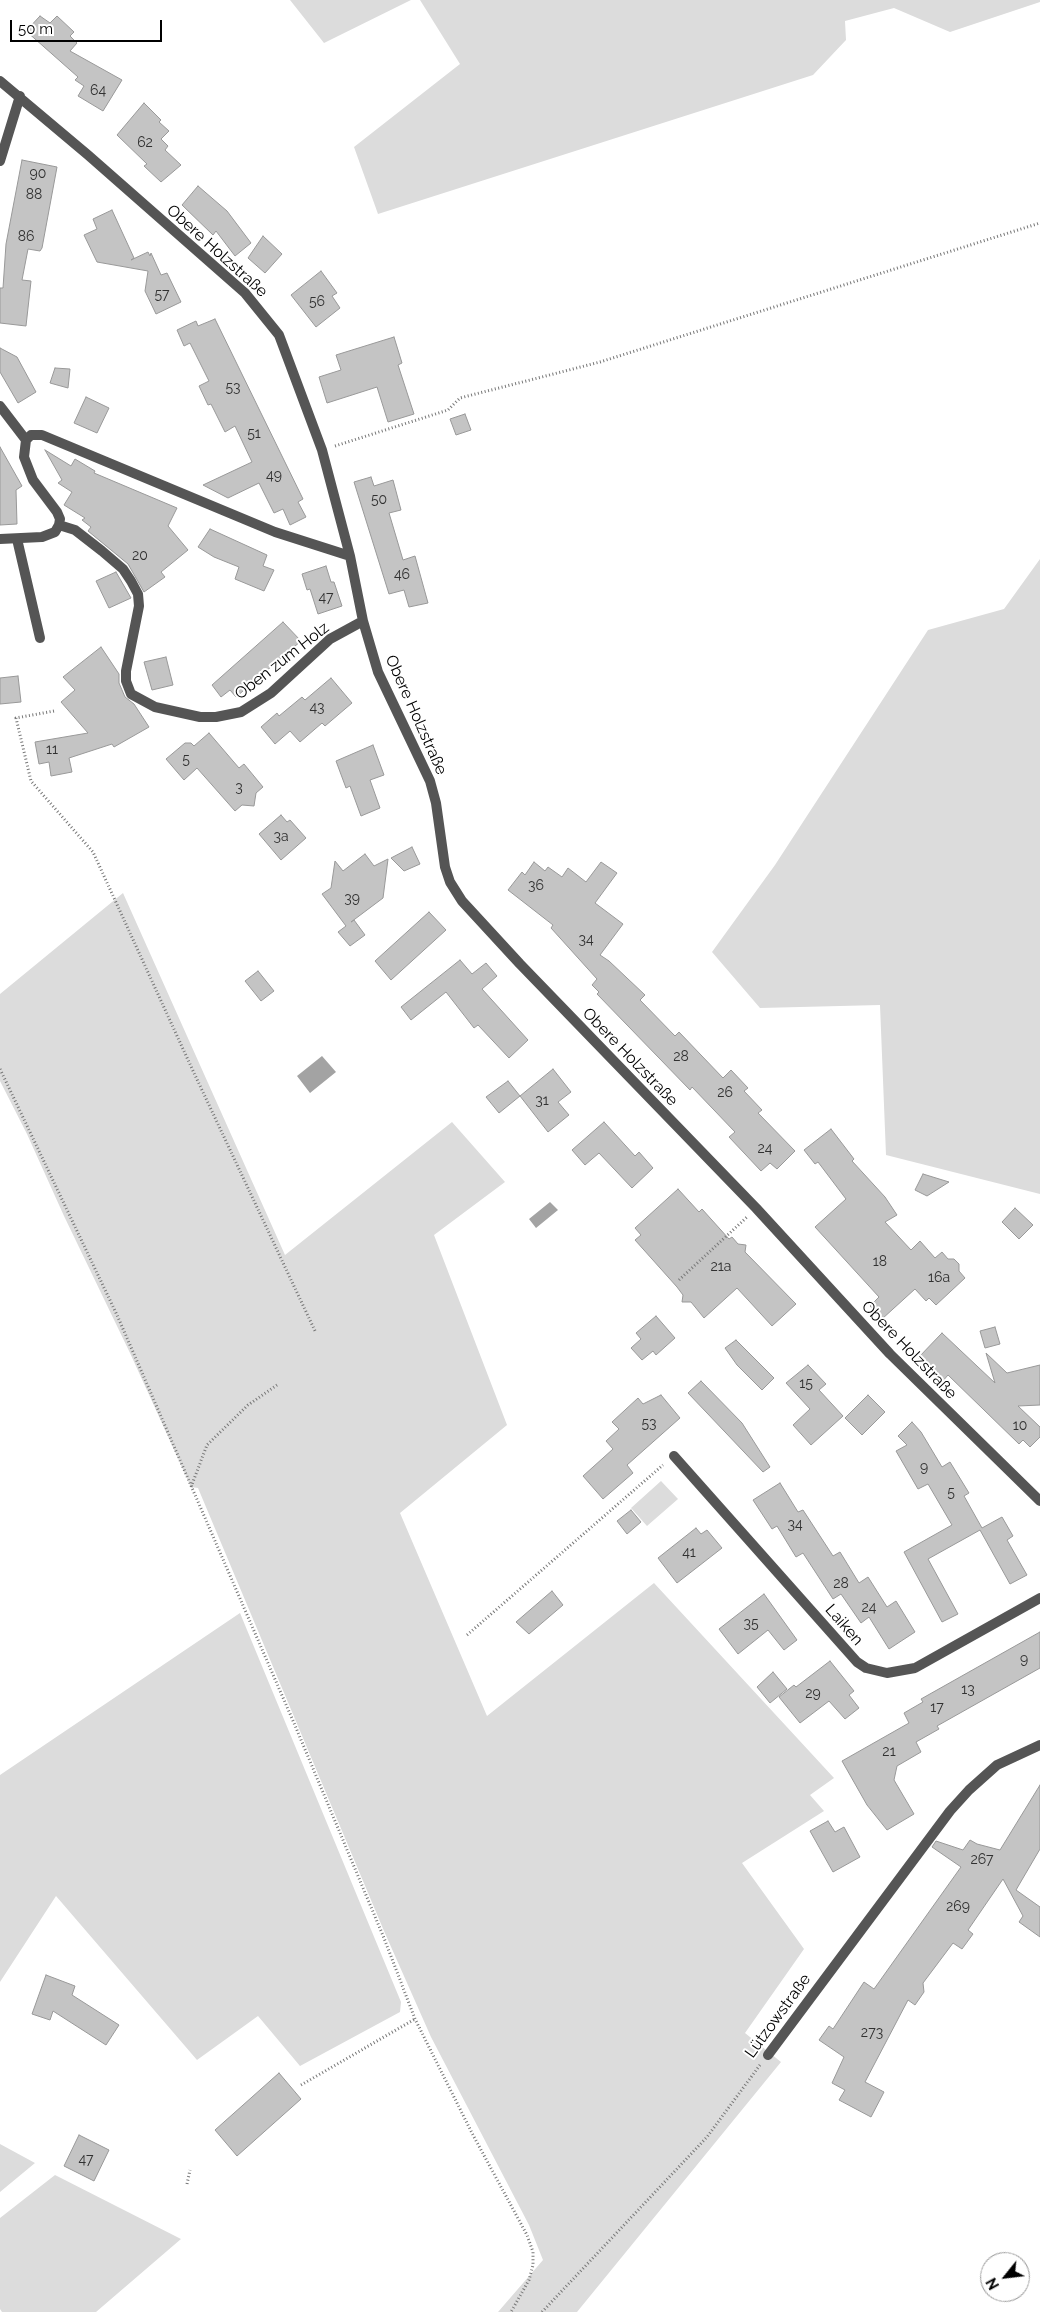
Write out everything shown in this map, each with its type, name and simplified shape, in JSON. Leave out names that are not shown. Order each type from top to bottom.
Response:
[{"type":"street","name":"Obere Holzstraße","points":[[0,81],[20,96],[245,294],[279,335],[322,450],[350,556],[363,621],[378,672],[430,781],[436,803],[445,867],[450,882],[462,901],[520,964],[756,1208],[890,1354],[1040,1501]]},
{"type":"street","points":[[0,161],[20,96]]},
{"type":"street","points":[[0,406],[26,440]]},
{"type":"street","points":[[0,539],[42,537],[55,532],[59,525],[60,519],[57,512],[42,494],[26,466],[24,456],[26,440],[31,435],[42,435],[275,532],[350,556]]},
{"type":"street","name":"Oben zum Holz","points":[[59,525],[75,530],[123,569],[132,581],[138,594],[139,606],[126,671],[126,681],[131,694],[155,707],[200,717],[216,717],[241,712],[270,693],[330,640],[363,621]]},
{"type":"street","points":[[17,539],[40,638]]},
{"type":"street","name":"Laiken","points":[[674,1456],[857,1662],[866,1668],[887,1673],[915,1668],[1040,1598]]},
{"type":"street","name":"Lützowstraße","points":[[768,2055],[950,1811],[968,1790],[996,1765],[1040,1745]]},
{"type":"path","points":[[322,450],[448,410],[460,398],[600,362],[1040,223]]},
{"type":"path","points":[[54,711],[16,718],[31,781],[93,852],[316,1333]]},
{"type":"path","points":[[0,1069],[113,1307],[336,1822],[415,2020],[473,2136],[527,2235],[533,2252],[533,2265],[529,2280],[511,2312]]},
{"type":"path","points":[[680,1280],[756,1208]]},
{"type":"path","points":[[191,1487],[208,1445],[248,1405],[277,1385]]},
{"type":"path","points":[[467,1635],[674,1456]]},
{"type":"path","points":[[301,2085],[415,2020]]},
{"type":"path","name":"Lützowstraße","points":[[542,2312],[707,2137],[768,2055]]},
{"type":"path","points":[[187,2184],[190,2170]]},
{"type":"shaded area","points":[[290,0],[411,0],[324,43]]},
{"type":"shaded area","points":[[420,0],[1040,0],[1040,2],[950,32],[894,8],[845,21],[846,40],[813,75],[378,214],[354,147],[460,64]]},
{"type":"shaded area","points":[[1040,559],[1040,1194],[886,1155],[880,1005],[760,1008],[712,952],[775,865],[928,630],[1004,609]]},
{"type":"shaded area","points":[[123,893],[285,1255],[452,1122],[505,1182],[434,1235],[507,1425],[400,1513],[487,1716],[654,1583],[834,1778],[810,1795],[824,1811],[742,1863],[804,1949],[745,2033],[781,2062],[577,2312],[498,2312],[543,2260],[529,2225],[431,2037],[384,1931],[198,1488],[191,1487],[27,1134],[0,1081],[0,994]]},
{"type":"shaded area","points":[[322,1056],[336,1072],[310,1093],[297,1076]]},
{"type":"shaded area","points":[[550,1202],[558,1210],[536,1228],[529,1219]]},
{"type":"shaded area","points":[[661,1481],[678,1499],[647,1526],[631,1508]]},
{"type":"shaded area","points":[[240,1613],[401,2002],[400,2012],[300,2066],[258,2016],[197,2060],[56,1896],[0,1982],[0,1775]]},
{"type":"shaded area","points":[[0,2144],[35,2163],[0,2192]]},
{"type":"shaded area","points":[[55,2175],[181,2239],[96,2312],[2,2312],[0,2309],[0,2218]]},
{"type":"building","points":[[40,16],[50,23],[57,16],[74,32],[70,36],[77,43],[70,51],[122,80],[103,111],[78,96],[84,86],[75,80],[78,77],[26,31]]},
{"type":"building","points":[[144,103],[169,131],[161,139],[168,146],[165,150],[181,165],[161,182],[144,166],[147,164],[117,135]]},
{"type":"building","points":[[22,160],[57,167],[42,248],[40,251],[28,249],[22,280],[31,281],[26,326],[0,323],[0,288],[3,288],[6,244]]},
{"type":"building","points":[[198,186],[227,211],[251,243],[235,256],[216,231],[213,235],[182,205]]},
{"type":"building","points":[[112,210],[134,258],[131,260],[148,252],[150,256],[151,253],[161,275],[167,273],[181,302],[156,314],[145,291],[148,271],[97,262],[84,235],[97,229],[93,219]]},
{"type":"building","points":[[263,236],[282,254],[265,273],[248,258]]},
{"type":"building","points":[[321,271],[337,293],[332,296],[340,308],[316,327],[291,295]]},
{"type":"building","points":[[215,319],[303,499],[298,502],[306,517],[290,525],[283,509],[274,513],[259,483],[228,498],[203,485],[252,462],[235,426],[225,432],[211,404],[208,405],[199,386],[209,381],[190,343],[184,346],[177,330],[196,321],[198,326]]},
{"type":"building","points":[[394,337],[402,363],[398,365],[414,414],[388,422],[377,387],[327,403],[319,377],[341,370],[336,355]]},
{"type":"building","points":[[0,348],[17,357],[36,392],[18,403],[0,372]]},
{"type":"building","points":[[55,368],[70,369],[68,388],[50,383]]},
{"type":"building","points":[[86,397],[109,408],[97,433],[74,423]]},
{"type":"building","points":[[465,414],[471,430],[456,435],[450,419]]},
{"type":"building","points":[[0,447],[22,486],[16,490],[17,524],[0,525]]},
{"type":"building","points":[[45,450],[71,466],[75,459],[95,471],[94,473],[177,508],[168,526],[188,550],[161,572],[165,577],[144,592],[128,564],[88,531],[91,527],[82,520],[85,518],[64,505],[72,492],[58,483],[62,480]]},
{"type":"building","points":[[371,477],[374,486],[393,480],[401,510],[389,513],[403,560],[415,556],[428,603],[409,607],[404,590],[389,594],[354,482]]},
{"type":"building","points":[[210,529],[267,555],[263,566],[274,570],[264,591],[235,579],[239,567],[214,557],[198,547]]},
{"type":"building","points":[[326,566],[342,606],[318,614],[310,589],[307,590],[302,574]]},
{"type":"building","points":[[116,572],[131,598],[109,608],[96,581]]},
{"type":"building","points":[[283,622],[301,641],[236,697],[230,690],[221,697],[212,685]]},
{"type":"building","points":[[101,647],[119,674],[119,683],[125,697],[134,704],[149,727],[114,747],[112,744],[69,758],[72,772],[51,776],[49,762],[39,764],[35,742],[88,733],[61,702],[75,690],[63,677]]},
{"type":"building","points":[[166,657],[173,685],[152,690],[144,662]]},
{"type":"building","points":[[18,676],[21,702],[0,704],[0,678]]},
{"type":"building","points":[[331,678],[352,703],[325,726],[322,723],[300,742],[290,731],[275,744],[261,727],[277,713],[279,716],[302,697],[305,700]]},
{"type":"building","points":[[209,733],[239,768],[244,764],[263,787],[256,793],[254,806],[242,805],[235,811],[197,768],[184,780],[166,759],[185,743],[191,743],[194,746]]},
{"type":"building","points":[[373,745],[384,775],[370,780],[380,808],[361,816],[350,786],[346,788],[336,761]]},
{"type":"building","points":[[281,815],[287,822],[290,820],[306,838],[281,860],[259,834]]},
{"type":"building","points":[[412,847],[420,864],[404,871],[391,858]]},
{"type":"building","points":[[365,854],[374,866],[388,859],[383,898],[351,922],[354,920],[365,935],[350,946],[338,932],[346,926],[322,894],[331,888],[335,861],[343,871]]},
{"type":"building","points":[[534,862],[545,871],[548,867],[562,877],[568,868],[586,882],[601,862],[617,873],[595,903],[623,924],[600,955],[645,995],[640,1000],[675,1036],[679,1032],[723,1078],[731,1070],[748,1088],[744,1091],[762,1110],[758,1113],[795,1151],[777,1169],[770,1163],[761,1171],[729,1137],[735,1132],[692,1087],[690,1090],[597,994],[599,992],[592,985],[597,979],[551,928],[553,925],[508,890],[522,872],[525,875]]},
{"type":"building","points":[[429,912],[446,930],[391,980],[375,961]]},
{"type":"building","points":[[460,960],[472,974],[486,963],[497,976],[482,989],[528,1040],[509,1058],[478,1025],[474,1028],[446,992],[411,1020],[401,1007]]},
{"type":"building","points":[[258,971],[274,991],[261,1001],[245,981]]},
{"type":"building","points":[[553,1069],[571,1092],[558,1102],[569,1115],[548,1132],[520,1096]]},
{"type":"building","points":[[508,1081],[520,1096],[499,1113],[486,1097]]},
{"type":"building","points":[[604,1122],[635,1156],[639,1152],[653,1168],[632,1188],[599,1153],[585,1165],[572,1150]]},
{"type":"building","points":[[831,1129],[854,1159],[852,1161],[885,1197],[897,1215],[885,1222],[911,1250],[920,1241],[935,1258],[942,1252],[948,1259],[954,1259],[959,1264],[959,1271],[965,1278],[936,1305],[929,1298],[926,1301],[915,1289],[882,1319],[870,1306],[879,1297],[815,1227],[846,1199],[818,1162],[815,1164],[804,1150]]},
{"type":"building","points":[[923,1174],[949,1182],[927,1196],[915,1190]]},
{"type":"building","points":[[678,1189],[699,1212],[702,1209],[729,1239],[732,1237],[738,1244],[746,1245],[745,1252],[796,1304],[772,1326],[737,1288],[704,1318],[691,1302],[682,1302],[683,1295],[677,1287],[635,1240],[641,1235],[635,1228]]},
{"type":"building","points":[[1015,1208],[1033,1225],[1019,1239],[1002,1222]]},
{"type":"building","points":[[656,1316],[675,1338],[656,1355],[653,1351],[642,1360],[631,1348],[641,1339],[636,1333]]},
{"type":"building","points":[[995,1327],[1000,1344],[985,1348],[980,1331]]},
{"type":"building","points":[[942,1333],[995,1383],[986,1353],[1007,1373],[1040,1365],[1040,1405],[1018,1406],[1040,1427],[1040,1437],[1030,1447],[1023,1440],[1019,1444],[948,1375],[942,1382],[918,1358]]},
{"type":"building","points":[[736,1340],[774,1378],[762,1390],[737,1365],[725,1348]]},
{"type":"building","points":[[808,1365],[826,1384],[819,1390],[843,1416],[811,1445],[793,1425],[810,1409],[786,1383]]},
{"type":"building","points":[[701,1381],[742,1423],[770,1467],[763,1472],[688,1393]]},
{"type":"building","points":[[661,1395],[680,1418],[627,1465],[633,1473],[603,1499],[583,1476],[613,1449],[606,1441],[619,1429],[612,1422],[638,1398],[643,1404]]},
{"type":"building","points":[[868,1395],[885,1412],[862,1435],[845,1418]]},
{"type":"building","points":[[912,1422],[921,1432],[942,1467],[950,1462],[969,1493],[964,1496],[982,1528],[1002,1517],[1013,1536],[1007,1540],[1027,1575],[1010,1584],[980,1530],[928,1559],[958,1614],[942,1622],[904,1552],[952,1525],[928,1484],[918,1489],[896,1451],[907,1445],[898,1436]]},
{"type":"building","points":[[780,1483],[798,1512],[803,1510],[833,1556],[840,1552],[859,1583],[868,1577],[887,1607],[896,1601],[915,1632],[889,1649],[869,1617],[861,1623],[841,1594],[833,1599],[803,1553],[796,1557],[777,1526],[772,1529],[753,1500]]},
{"type":"building","points":[[631,1510],[641,1522],[627,1534],[617,1521]]},
{"type":"building","points":[[696,1528],[701,1534],[707,1530],[722,1548],[677,1583],[658,1558]]},
{"type":"building","points":[[552,1591],[563,1605],[529,1634],[516,1622]]},
{"type":"building","points":[[764,1594],[797,1640],[784,1650],[768,1630],[738,1654],[719,1629]]},
{"type":"building","points":[[1040,1632],[1040,1668],[937,1726],[939,1729],[916,1742],[921,1752],[897,1766],[894,1780],[914,1814],[887,1830],[867,1805],[842,1761],[909,1723],[904,1713],[923,1702],[921,1699]]},
{"type":"building","points":[[830,1661],[854,1691],[849,1695],[859,1708],[845,1719],[829,1701],[800,1723],[779,1697],[794,1685],[796,1687]]},
{"type":"building","points":[[773,1672],[787,1689],[770,1703],[757,1687]]},
{"type":"building","points":[[1040,1785],[1040,1849],[1016,1890],[1040,1907],[1040,1937],[1019,1922],[1023,1916],[1003,1879],[968,1930],[973,1934],[962,1949],[953,1943],[923,1983],[924,1992],[915,2005],[908,2000],[865,2082],[884,2092],[871,2117],[839,2100],[845,2090],[832,2083],[844,2057],[819,2040],[829,2026],[833,2029],[864,1982],[874,1989],[961,1867],[932,1847],[936,1841],[963,1850],[970,1840],[977,1844],[1000,1850]]},
{"type":"building","points":[[828,1821],[835,1832],[844,1827],[860,1857],[833,1872],[810,1831]]},
{"type":"building","points":[[46,1975],[75,1986],[72,1995],[119,2025],[106,2045],[53,2011],[50,2020],[32,2014]]},
{"type":"building","points":[[279,2073],[301,2099],[237,2156],[215,2130]]},
{"type":"building","points":[[79,2135],[109,2150],[94,2181],[64,2166]]}]
